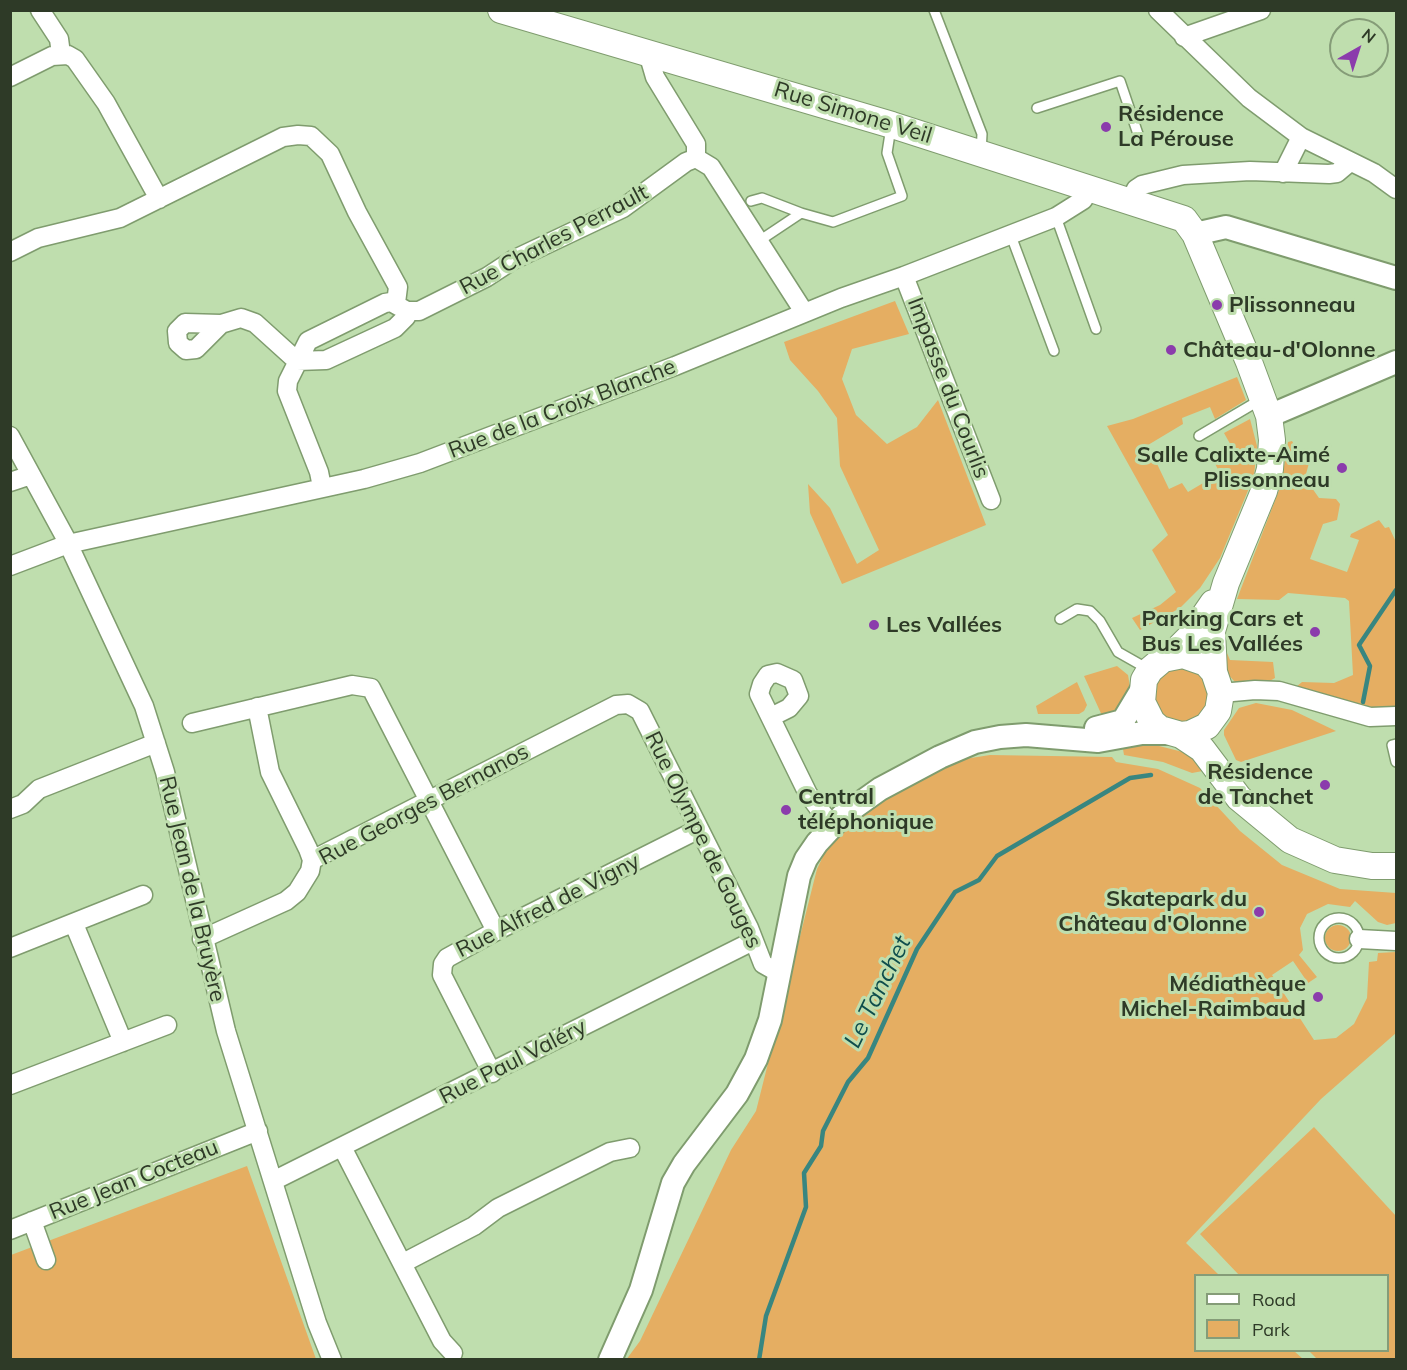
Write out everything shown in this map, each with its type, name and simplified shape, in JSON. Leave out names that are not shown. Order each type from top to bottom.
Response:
[{"type":"main road","name":"Rue Simone Veil","points":[[501,10],[981,152],[1184,219],[1195,234]]},
{"type":"main road","points":[[1195,234],[1266,407],[1272,441],[1270,469],[1260,502],[1226,583],[1212,631],[1218,683],[1213,719],[1220,746],[1258,813]]},
{"type":"main road","points":[[1226,583],[1190,638],[1145,681],[1145,712],[1152,722],[1209,756],[1239,798],[1290,840],[1335,860],[1372,867],[1396,866]]},
{"type":"main road","points":[[1171,656],[1195,657],[1218,683]]},
{"type":"main road","points":[[1175,734],[1199,731],[1213,719]]},
{"type":"street","points":[[40,10],[59,39],[61,54]]},
{"type":"street","points":[[1158,10],[1249,98],[1301,137],[1374,173],[1396,189]]},
{"type":"street","points":[[1184,37],[1261,10]]},
{"type":"street","points":[[648,53],[655,77],[696,144],[696,158],[711,167],[804,312]]},
{"type":"street","points":[[10,77],[61,54],[75,59],[114,116],[159,199]]},
{"type":"street","points":[[10,252],[38,238],[108,223],[283,137],[311,136],[330,154],[357,212],[381,251],[398,286],[402,307]]},
{"type":"street","points":[[1283,173],[1301,137]]},
{"type":"street","name":"Rue Charles Perrault","points":[[322,487],[319,472],[288,396],[288,381],[311,339],[385,303],[419,311],[487,277],[513,260],[623,208],[686,162],[696,158]]},
{"type":"street","points":[[1130,201],[1136,189],[1154,175],[1337,173],[1350,162]]},
{"type":"street","name":"Rue de la Croix Blanche","points":[[10,566],[68,544],[384,474],[444,455],[675,366],[804,312],[1056,217],[1083,200],[1090,189]]},
{"type":"street","points":[[1195,234],[1226,227],[1396,278]]},
{"type":"street","name":"Impasse du Courlis","points":[[904,276],[991,500]]},
{"type":"street","name":"Rue Charles Perrault","points":[[297,361],[333,358],[394,328],[406,317],[402,307]]},
{"type":"street","points":[[220,324],[236,318],[250,320],[297,361]]},
{"type":"street","points":[[1266,407],[1396,362]]},
{"type":"street","name":"Rue Jean de la Bruyère","points":[[10,436],[68,544],[134,682],[156,743],[165,772],[225,1031],[317,1323],[332,1359]]},
{"type":"street","points":[[10,482],[31,475]]},
{"type":"street","points":[[1059,736],[1123,721],[1145,681]]},
{"type":"street","points":[[1218,683],[1255,690],[1279,691],[1370,717],[1396,716]]},
{"type":"street","points":[[192,723],[352,685],[371,688],[496,931]]},
{"type":"street","name":"Rue Georges Bernanos","points":[[202,939],[286,901],[304,882],[310,871],[312,860],[616,705],[628,704]]},
{"type":"street","name":"Rue Olympe de Gouges","points":[[628,704],[640,711],[763,964],[779,973]]},
{"type":"street","points":[[257,707],[270,772],[312,860]]},
{"type":"street","points":[[771,717],[808,794],[832,826]]},
{"type":"street","points":[[610,1359],[634,1310],[673,1183],[747,1077],[767,1031],[802,867],[811,850],[832,826],[879,789],[962,747],[1000,737],[1059,736],[1098,741],[1142,733],[1175,734]]},
{"type":"street","points":[[10,809],[22,804],[39,789],[156,743]]},
{"type":"street","name":"Rue Alfred de Vigny","points":[[492,1073],[442,970],[447,958],[699,829]]},
{"type":"street","points":[[10,948],[143,895]]},
{"type":"street","points":[[74,924],[123,1042]]},
{"type":"street","points":[[1359,939],[1396,941]]},
{"type":"street","name":"Rue Paul Valéry","points":[[273,1181],[753,941]]},
{"type":"street","points":[[10,1085],[167,1025]]},
{"type":"street","name":"Rue Jean Cocteau","points":[[10,1230],[258,1131]]},
{"type":"street","points":[[342,1147],[442,1341],[452,1356]]},
{"type":"street","points":[[403,1263],[474,1226],[498,1208],[610,1152],[630,1148]]},
{"type":"street","points":[[33,1221],[46,1260]]},
{"type":"lane","points":[[934,10],[982,134],[981,152]]},
{"type":"lane","points":[[1037,108],[1120,81],[1139,137]]},
{"type":"lane","points":[[752,201],[762,198],[833,222],[902,196],[887,153],[892,125]]},
{"type":"lane","points":[[759,241],[801,213]]},
{"type":"lane","points":[[1056,217],[1095,329]]},
{"type":"lane","points":[[1010,234],[1054,351]]},
{"type":"lane","points":[[1199,436],[1266,407]]},
{"type":"lane","points":[[1060,619],[1077,609],[1090,611],[1100,621],[1118,652],[1145,681]]},
{"type":"lane","points":[[1396,744],[1392,745],[1396,762]]},
{"type":"lane","points":[[1341,918],[1354,924],[1359,939],[1356,950],[1342,958],[1324,953],[1318,938],[1326,922],[1341,918]]},
{"type":"green space","points":[[895,301],[909,334],[852,349],[842,379],[856,415],[887,444],[917,427],[938,400],[986,525],[842,584],[810,513],[808,484],[830,508],[857,564],[879,550],[840,466],[837,418],[818,391],[790,360],[784,342]]},
{"type":"green space","points":[[1237,377],[1246,400],[1215,419],[1210,407],[1182,418],[1183,424],[1138,451],[1141,456],[1149,447],[1169,489],[1182,483],[1188,492],[1220,473],[1214,462],[1233,449],[1224,433],[1250,419],[1257,446],[1254,476],[1220,558],[1200,588],[1180,608],[1140,630],[1132,618],[1160,605],[1176,592],[1152,550],[1168,535],[1107,426],[1133,419]]},
{"type":"green space","points":[[1292,441],[1298,452],[1313,450],[1307,457],[1309,463],[1303,485],[1312,488],[1319,498],[1336,499],[1340,504],[1337,520],[1323,524],[1310,559],[1347,572],[1359,540],[1350,537],[1351,534],[1379,520],[1385,528],[1389,527],[1396,542],[1396,705],[1392,708],[1371,709],[1296,687],[1302,682],[1334,683],[1353,675],[1349,601],[1345,598],[1288,593],[1279,600],[1237,599],[1281,485],[1288,442]]},
{"type":"green space","points":[[1224,646],[1230,660],[1273,662],[1275,678],[1264,684],[1236,683],[1222,668]]},
{"type":"green space","points":[[1177,665],[1203,675],[1211,694],[1205,713],[1188,725],[1159,717],[1151,690],[1154,681]]},
{"type":"green space","points":[[1117,666],[1128,675],[1130,687],[1128,699],[1123,711],[1104,720],[1084,676]]},
{"type":"green space","points":[[1077,682],[1087,705],[1084,711],[1079,714],[1038,714],[1036,706]]},
{"type":"green space","points":[[1256,703],[1292,710],[1336,731],[1241,762],[1236,760],[1224,735],[1224,730],[1239,708]]},
{"type":"green space","points":[[1143,742],[1187,753],[1208,770],[1192,773],[1163,762],[1124,755],[1123,749]]},
{"type":"green space","points":[[990,755],[1112,757],[1116,762],[1158,769],[1200,788],[1240,831],[1282,865],[1340,889],[1396,893],[1396,923],[1387,925],[1378,922],[1355,901],[1350,907],[1328,904],[1307,914],[1300,928],[1303,950],[1299,955],[1317,977],[1308,983],[1293,961],[1272,975],[1314,1040],[1336,1038],[1354,1024],[1367,998],[1369,962],[1377,961],[1378,953],[1396,952],[1396,1033],[1321,1099],[1186,1243],[1218,1274],[1194,1274],[1194,1352],[1295,1352],[1303,1359],[626,1360],[640,1341],[731,1150],[756,1111],[817,869],[830,842],[868,806],[952,761]]},
{"type":"green space","points":[[1338,925],[1347,929],[1351,938],[1347,947],[1338,951],[1329,947],[1325,938],[1329,929]]},
{"type":"green space","points":[[1314,1127],[1396,1216],[1396,1359],[1317,1359],[1310,1352],[1389,1352],[1389,1274],[1238,1274],[1200,1234]]},
{"type":"green space","points":[[247,1166],[316,1359],[11,1360],[11,1255]]},
{"type":"waterway","name":"Le Tanchet","points":[[1363,702],[1370,666],[1359,645],[1396,590]]},
{"type":"waterway","name":"Le Tanchet","points":[[759,1360],[766,1316],[806,1207],[804,1173],[821,1146],[823,1131],[848,1082],[868,1058],[917,949],[955,892],[979,880],[997,856],[1130,778],[1151,775]]},
{"type":"place","name":"Résidence La Pérouse","points":[[1106,127]]},
{"type":"place","name":"Plissonneau","points":[[1217,305]]},
{"type":"place","name":"Château-d'Olonne","points":[[1171,350]]},
{"type":"place","name":"Salle Calixte-Aimé Plissonneau","points":[[1342,468]]},
{"type":"place","name":"Les Vallées","points":[[874,625]]},
{"type":"place","name":"Parking Cars et Bus Les Vallées","points":[[1315,632]]},
{"type":"place","name":"Résidence de Tanchet","points":[[1325,785]]},
{"type":"place","name":"Central téléphonique","points":[[786,810]]},
{"type":"place","name":"Skatepark du Château d'Olonne","points":[[1259,912]]},
{"type":"place","name":"Médiathèque Michel-Raimbaud","points":[[1318,997]]}]
